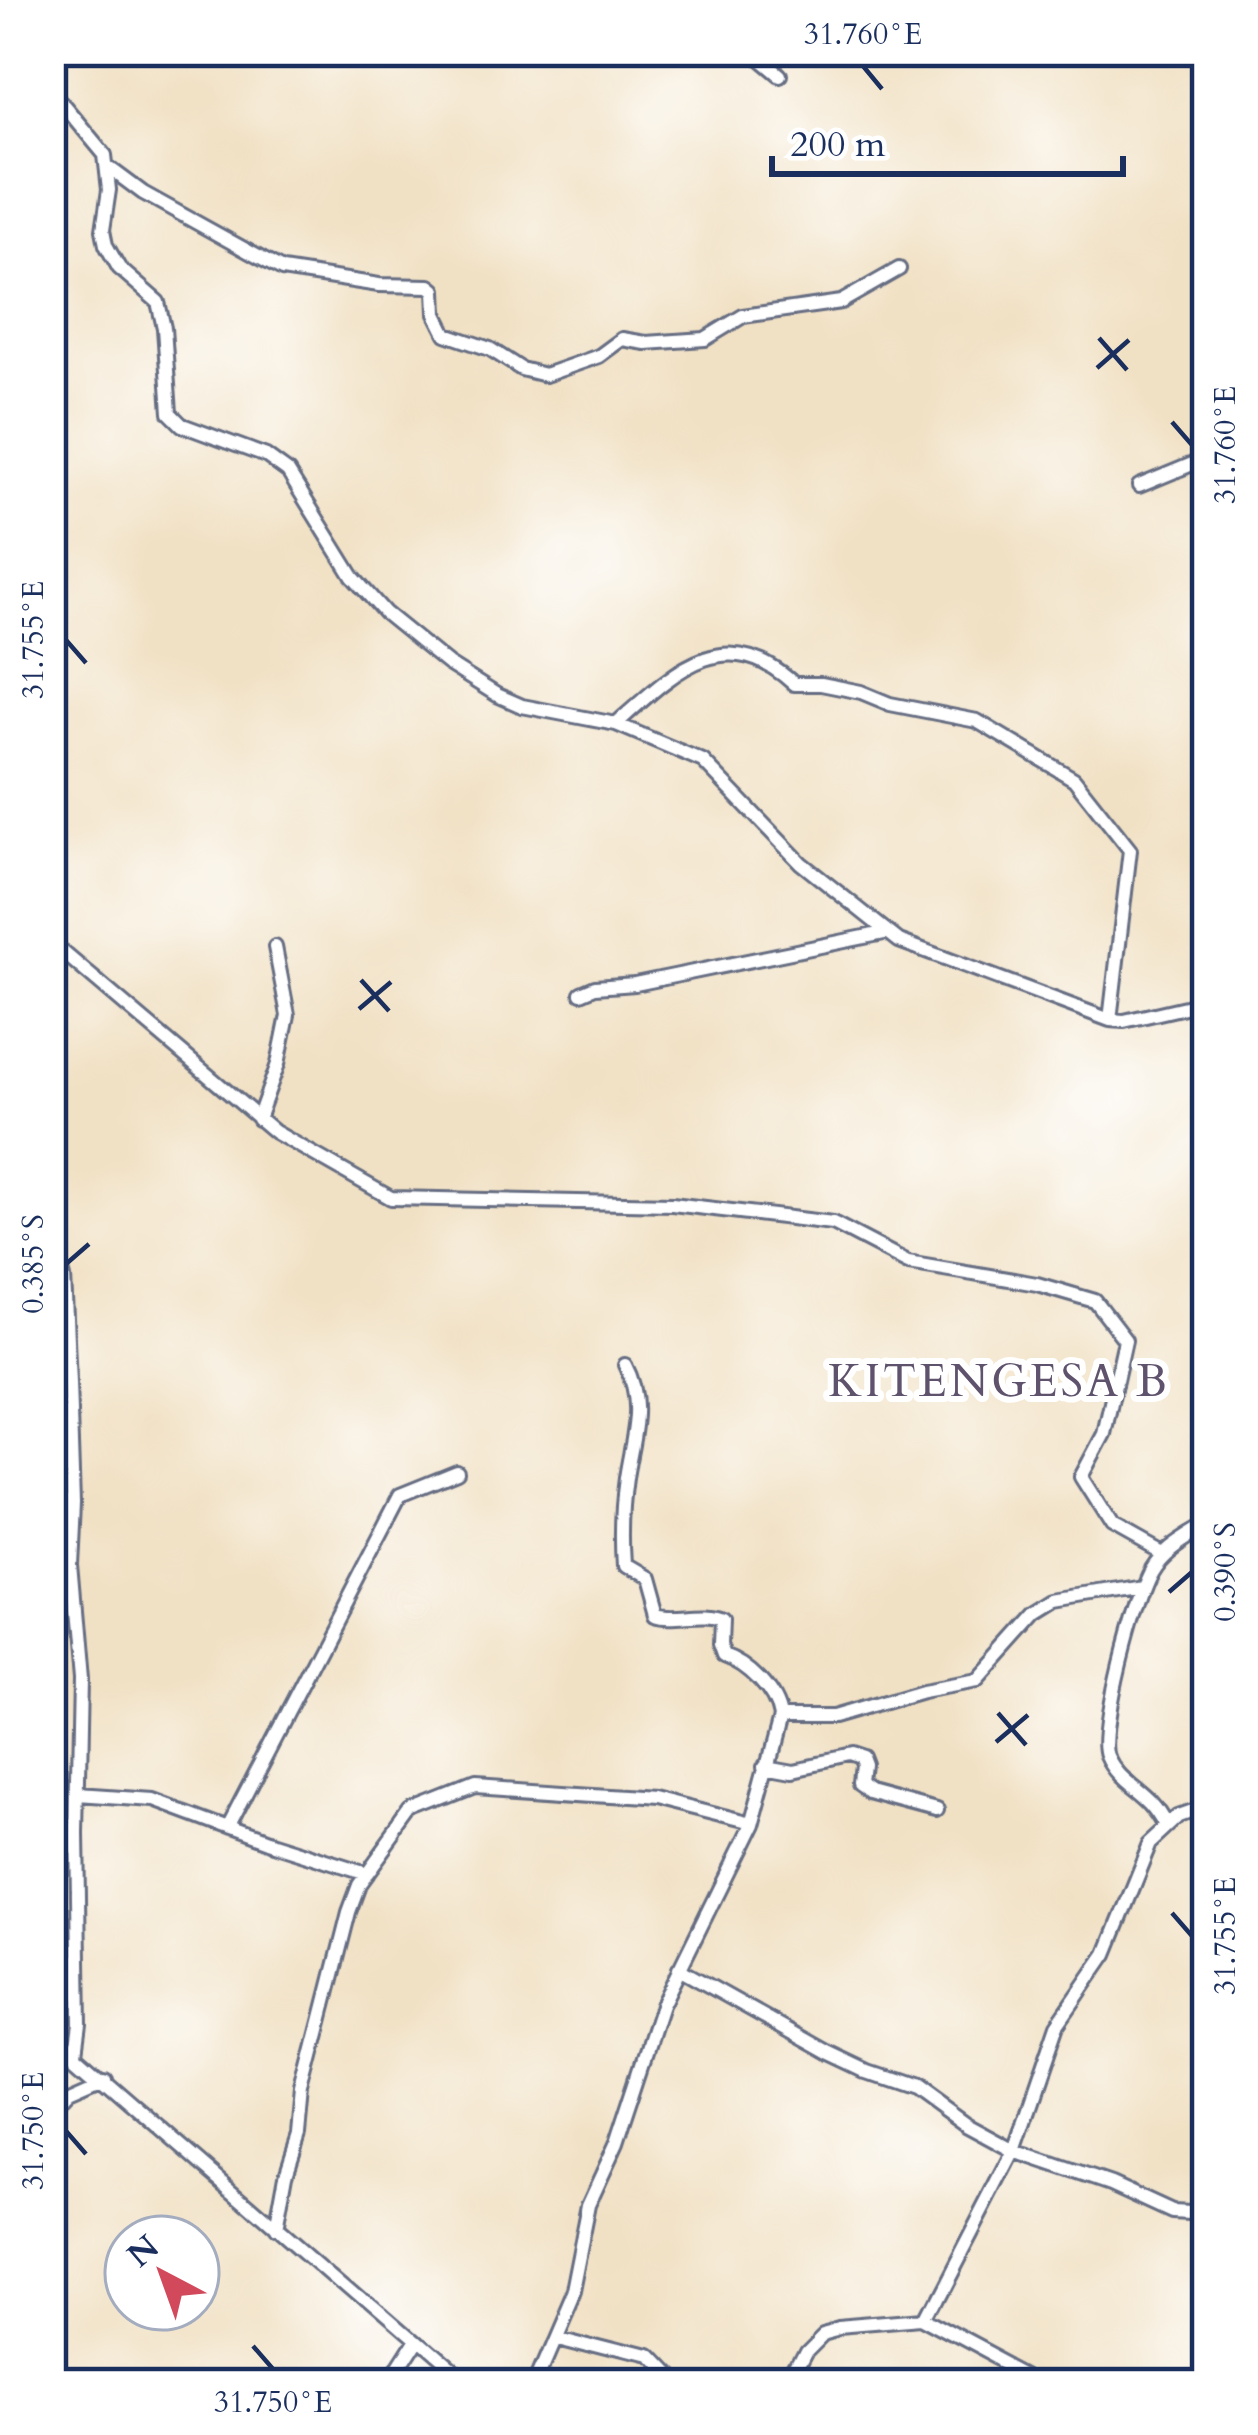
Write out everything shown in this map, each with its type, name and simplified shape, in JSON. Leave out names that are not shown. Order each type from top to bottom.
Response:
[{"type":"street","points":[[51,70],[57,51]]},
{"type":"street","points":[[759,51],[762,60],[780,75]]},
{"type":"street","points":[[51,90],[105,155],[106,245],[119,268],[158,302],[164,328],[166,392],[176,420],[266,456],[288,472],[353,577],[385,613],[448,664],[522,706],[616,724],[703,761],[801,863],[839,890],[884,933],[941,959],[1110,1020],[1207,1002]]},
{"type":"street","points":[[108,167],[142,194],[282,270],[379,285],[430,286],[446,334],[490,349],[521,369],[545,375],[599,356],[622,339],[661,343],[705,339],[743,316],[841,302],[898,269]]},
{"type":"street","points":[[1139,486],[1207,458]]},
{"type":"street","points":[[616,724],[687,668],[741,651],[778,666],[794,684],[861,692],[890,704],[977,721],[1037,756],[1086,790],[1130,850],[1110,1020]]},
{"type":"street","points":[[581,993],[884,933]]},
{"type":"street","points":[[51,942],[258,1119],[391,1198],[672,1204],[784,1215],[833,1223],[908,1262],[1037,1284],[1095,1301],[1125,1340],[1104,1434],[1081,1477],[1112,1526],[1162,1554]]},
{"type":"street","points":[[258,1119],[278,1064],[288,1015],[275,947]]},
{"type":"street","points":[[51,1227],[64,1277],[73,1504],[70,1555],[80,1680],[80,2023],[76,2053]]},
{"type":"street","points":[[51,1374],[68,1361]]},
{"type":"street","points":[[531,2384],[575,2277],[588,2205],[617,2142],[652,2032],[751,1825],[780,1718],[777,1702],[742,1662],[724,1656],[721,1619],[715,1615],[655,1615],[645,1579],[623,1566],[625,1487],[638,1423],[636,1385],[625,1365]]},
{"type":"street","points":[[227,1828],[400,1495],[457,1472]]},
{"type":"street","points":[[1168,1824],[1156,1801],[1118,1772],[1105,1737],[1142,1587],[1162,1554],[1205,1530]]},
{"type":"street","points":[[51,1572],[70,1555]]},
{"type":"street","points":[[780,1718],[833,1717],[922,1691],[978,1682],[1038,1614],[1059,1601],[1142,1587]]},
{"type":"street","points":[[766,1764],[793,1769],[847,1757],[859,1761],[860,1786],[870,1793],[937,1811]]},
{"type":"street","points":[[276,2229],[319,2026],[349,1912],[367,1874],[412,1812],[475,1787],[652,1799],[751,1825]]},
{"type":"street","points":[[78,1795],[152,1799],[367,1874]]},
{"type":"street","points":[[926,2321],[1014,2151],[1057,2025],[1106,1954],[1145,1855],[1168,1824],[1207,1807]]},
{"type":"street","points":[[679,1969],[867,2071],[914,2086],[966,2125],[1014,2151],[1111,2184],[1172,2212],[1207,2214]]},
{"type":"street","points":[[51,2032],[456,2384]]},
{"type":"street","points":[[51,2110],[69,2090],[103,2075]]},
{"type":"street","points":[[786,2384],[803,2351],[821,2333],[926,2321],[1044,2384]]},
{"type":"street","points":[[554,2337],[644,2360],[668,2384]]},
{"type":"street","points":[[386,2384],[410,2345]]},
{"type":"district","name":"KITENGESA B","points":[[999,1381]]}]
